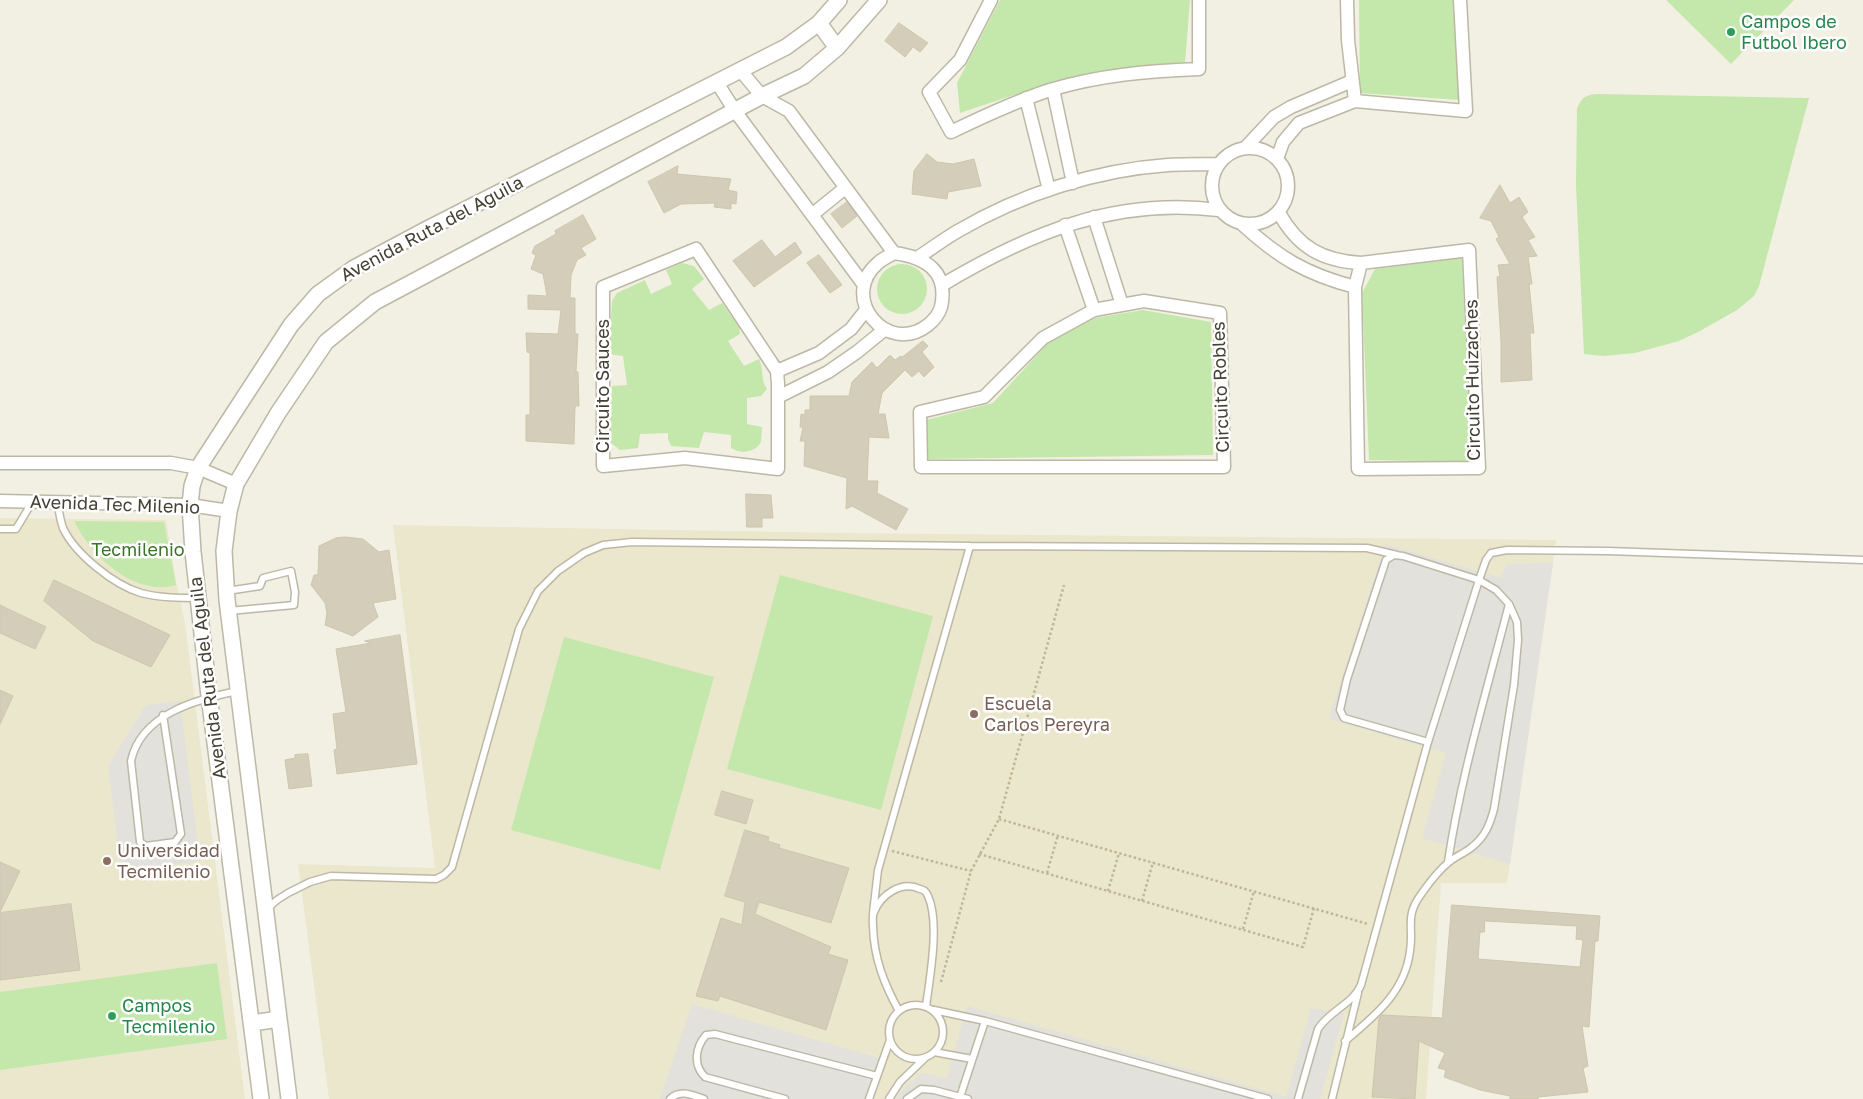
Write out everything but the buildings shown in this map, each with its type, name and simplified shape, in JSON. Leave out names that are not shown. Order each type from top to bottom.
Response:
[{"type":"street","name":"Avenida Ruta del Aguila","points":[[261,1099],[209,696],[199,598],[190,505],[192,486],[198,468],[290,325],[318,294],[354,268],[716,81],[786,47],[819,23],[839,0]]},
{"type":"street","name":"Avenida Ruta del Aguila","points":[[289,1099],[227,591],[224,551],[229,511],[236,484],[278,413],[326,342],[375,302],[762,96],[804,76],[837,48],[879,0]]},
{"type":"street","points":[[991,0],[960,60],[929,92],[951,132],[988,114],[1052,89],[1120,75],[1150,71],[1199,69],[1199,0]]},
{"type":"street","points":[[1346,0],[1355,101]]},
{"type":"street","points":[[1277,159],[1283,142],[1299,123],[1355,101],[1466,111],[1460,0]]},
{"type":"street","points":[[819,23],[837,48]]},
{"type":"street","points":[[740,70],[762,96],[790,111],[894,253],[927,262],[936,272],[942,284],[943,298],[940,310],[933,322],[922,330],[910,334],[896,334],[884,330],[873,321],[866,310],[863,298],[864,285],[869,273],[878,263],[894,253]]},
{"type":"street","points":[[716,81],[864,285]]},
{"type":"street","points":[[1245,148],[1274,117],[1291,107],[1352,81]]},
{"type":"street","points":[[1052,89],[1072,182]]},
{"type":"street","points":[[1026,98],[1049,190]]},
{"type":"street","points":[[1291,107],[1299,123]]},
{"type":"street","points":[[1245,148],[1256,148],[1267,152],[1277,159],[1284,168],[1288,186],[1285,203],[1279,213],[1268,221],[1255,225],[1242,224],[1229,219],[1219,210],[1213,199],[1212,175],[1218,164],[1226,156],[1234,151],[1245,148]]},
{"type":"street","points":[[917,258],[959,231],[1003,208],[1072,182],[1120,171],[1168,165],[1218,164]]},
{"type":"street","points":[[813,214],[845,188]]},
{"type":"street","points":[[942,284],[984,260],[1022,242],[1094,217],[1130,210],[1176,207],[1219,210]]},
{"type":"street","name":"Circuito Huizaches","points":[[1279,213],[1294,236],[1304,245],[1331,259],[1361,263],[1469,250],[1479,468],[1358,469],[1355,286],[1361,263]]},
{"type":"street","points":[[1094,217],[1122,305]]},
{"type":"street","points":[[1242,224],[1264,244],[1289,262],[1310,272],[1355,286]]},
{"type":"street","points":[[1065,226],[1094,310]]},
{"type":"street","points":[[1289,262],[1304,245]]},
{"type":"street","name":"Circuito Sauces","points":[[696,248],[777,372],[778,469],[685,458],[603,466],[603,287],[696,248]]},
{"type":"street","name":"Circuito Robles","points":[[1144,301],[1220,313],[1224,467],[921,467],[920,412],[984,397],[1043,338],[1094,310],[1122,305],[1144,301]]},
{"type":"street","points":[[777,372],[819,353],[851,329],[866,310]]},
{"type":"street","points":[[778,397],[828,372],[884,330]]},
{"type":"street","points":[[819,353],[828,372]]},
{"type":"street","name":"Avenida Tec Milenio","points":[[0,463],[170,463],[198,468],[236,484]]},
{"type":"street","name":"Avenida Tec Milenio","points":[[0,501],[190,505],[229,511]]},
{"type":"street","points":[[252,1023],[279,1019]]},
{"type":"lane","points":[[0,529],[16,529],[33,501]]},
{"type":"lane","points":[[57,502],[63,528],[79,552],[108,577],[140,593],[171,598],[199,598]]},
{"type":"lane","points":[[266,910],[288,893],[310,882],[331,876],[436,879],[452,868],[519,629],[538,591],[558,571],[584,552],[602,546],[632,542],[1367,548],[1398,555],[1479,580],[1496,590],[1508,604],[1517,622],[1518,640],[1514,685],[1494,809],[1489,826],[1472,847],[1448,862],[1412,907],[1409,926],[1411,950],[1401,984],[1381,1010],[1345,1040]]},
{"type":"lane","points":[[899,1011],[886,987],[878,965],[873,936],[873,913],[878,870],[970,546]]},
{"type":"lane","points":[[1332,1099],[1358,991],[1428,742],[1488,555],[1507,550],[1617,551],[1863,560]]},
{"type":"lane","points":[[1398,555],[1386,560],[1347,679],[1340,710],[1344,718],[1428,742]]},
{"type":"lane","points":[[227,591],[260,586],[263,578],[291,571],[294,605],[229,612]]},
{"type":"lane","points":[[1448,862],[1454,824],[1467,767],[1508,604]]},
{"type":"lane","points":[[163,715],[181,834],[175,842],[146,846],[140,842],[131,761],[139,741],[163,715],[209,696],[238,691]]},
{"type":"lane","points":[[873,913],[881,901],[897,888],[907,885],[926,891],[933,917],[933,958],[926,1006]]},
{"type":"lane","points":[[1298,1099],[1318,1029],[1323,1021],[1358,991]]},
{"type":"lane","points":[[869,1099],[890,1040],[890,1024],[893,1017],[907,1006],[916,1004],[934,1010],[985,1021],[1268,1099]]},
{"type":"lane","points":[[889,1099],[900,1082],[940,1045],[944,1036],[944,1026],[934,1010]]},
{"type":"lane","points":[[960,1096],[985,1021]]},
{"type":"lane","points":[[785,1099],[705,1077],[698,1069],[696,1061],[703,1038],[706,1035],[715,1034],[877,1076]]},
{"type":"lane","points":[[890,1040],[894,1048],[908,1058],[926,1057]]},
{"type":"lane","points":[[934,1052],[972,1059]]},
{"type":"lane","points":[[907,1099],[921,1089],[934,1090],[968,1099]]},
{"type":"lane","points":[[670,1099],[675,1095],[682,1094],[704,1099]]},
{"type":"path","points":[[941,983],[971,871],[999,819],[1064,585]]},
{"type":"path","points":[[999,819],[1377,927]]},
{"type":"path","points":[[1047,873],[1058,835]]},
{"type":"path","points":[[884,849],[971,871]]},
{"type":"path","points":[[1108,891],[1119,853]]},
{"type":"path","points":[[980,854],[1303,947],[1314,908]]},
{"type":"path","points":[[1142,901],[1153,862]]},
{"type":"path","points":[[1243,929],[1254,891]]},
{"type":"shaded area","name":"Universidad Tecmilenio","points":[[0,518],[166,520],[185,623],[245,1099],[0,1099]]},
{"type":"shaded area","name":"Escuela Carlos Pereyra","points":[[393,525],[842,533],[1556,540],[1507,883],[1441,883],[1426,1099],[329,1099],[298,864],[435,868]]},
{"type":"shaded area","points":[[1385,544],[1501,578],[1507,564],[1553,563],[1510,864],[1422,838],[1446,753],[1329,719]]},
{"type":"shaded area","points":[[180,701],[200,861],[121,871],[108,766],[146,705]]},
{"type":"shaded area","points":[[692,1004],[879,1058],[865,1099],[660,1099]]},
{"type":"shaded area","points":[[967,1006],[1286,1097],[1311,1008],[1344,1014],[1320,1099],[897,1099],[898,1094],[921,1073],[947,1078]]},
{"type":"green space","points":[[1000,0],[1190,0],[1185,62],[1056,81],[960,113],[957,83]]},
{"type":"green space","points":[[1359,0],[1455,0],[1459,100],[1360,93]]},
{"type":"green space","name":"Campos de Futbol Ibero","points":[[1666,0],[1794,0],[1731,64]]},
{"type":"green space","points":[[1597,94],[1809,98],[1759,286],[1754,296],[1737,310],[1679,341],[1635,353],[1603,356],[1584,354],[1576,186],[1577,109],[1584,98]]},
{"type":"green space","points":[[1462,258],[1471,462],[1369,460],[1362,293],[1375,269]]},
{"type":"green space","points":[[682,263],[694,266],[704,279],[692,289],[709,310],[722,303],[739,327],[740,334],[728,341],[744,366],[759,359],[767,389],[761,396],[747,398],[747,424],[762,427],[761,442],[751,450],[743,452],[731,448],[731,435],[704,432],[699,448],[671,446],[668,433],[640,434],[638,448],[620,450],[611,443],[612,386],[627,385],[623,356],[609,354],[612,301],[617,293],[645,280],[651,294],[672,284],[666,270]]},
{"type":"green space","points":[[902,264],[916,268],[923,275],[927,289],[923,303],[916,310],[902,314],[888,310],[881,303],[877,289],[881,275],[888,268]]},
{"type":"green space","points":[[1143,310],[1211,322],[1213,455],[928,459],[926,420],[993,403],[1047,344],[1095,318]]},
{"type":"green space","name":"Tecmilenio","points":[[74,521],[164,522],[176,585],[160,587],[145,585],[116,571],[91,547]]},
{"type":"green space","points":[[780,575],[933,616],[881,810],[727,769]]},
{"type":"green space","points":[[564,637],[714,677],[660,870],[511,830]]},
{"type":"green space","name":"Campos Tecmilenio","points":[[217,963],[227,1039],[0,1070],[0,992]]},
{"type":"place","name":"Campos de Futbol Ibero","points":[[1731,32]]},
{"type":"place","name":"Escuela Carlos Pereyra","points":[[974,714]]},
{"type":"place","name":"Universidad Tecmilenio","points":[[107,861]]},
{"type":"place","name":"Campos Tecmilenio","points":[[112,1016]]}]
